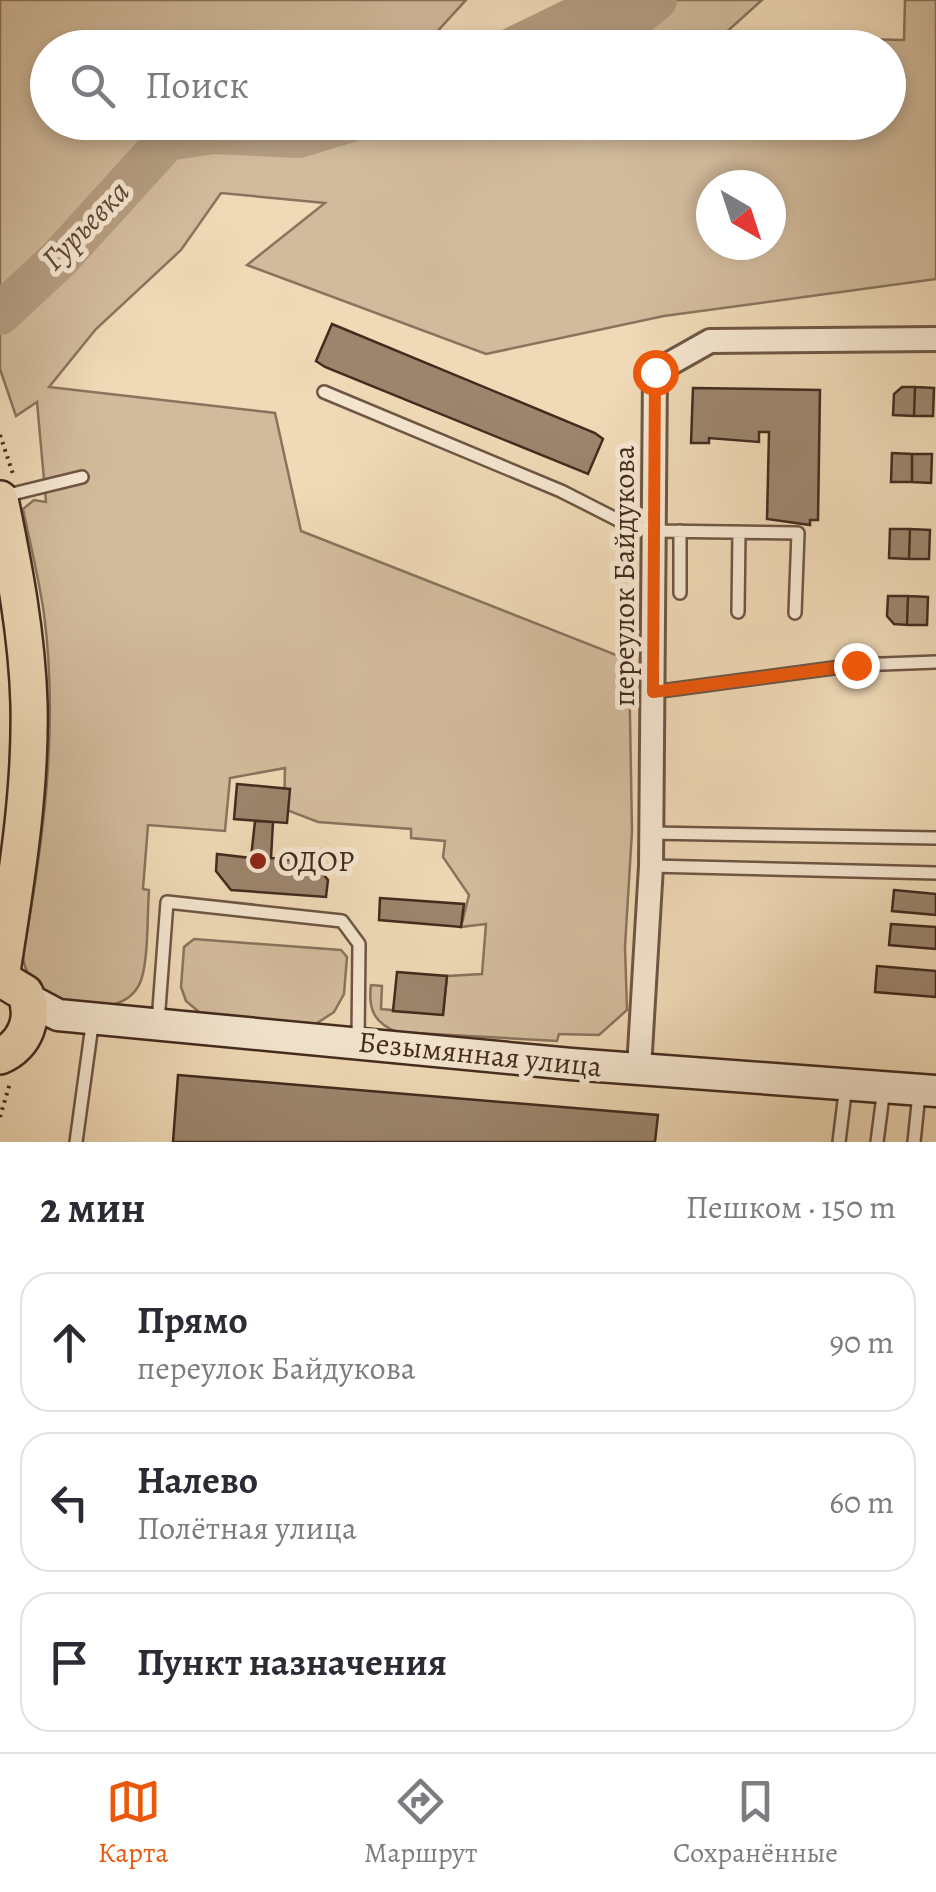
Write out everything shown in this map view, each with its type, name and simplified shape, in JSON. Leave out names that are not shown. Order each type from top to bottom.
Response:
[{"type":"main road","points":[[0,498],[18,585],[29,706],[23,1000],[15,1047],[0,1056]]},
{"type":"main road","name":"Безымянная улица","points":[[23,1000],[93,1018],[928,1090]]},
{"type":"street","name":"переулок Байдукова","points":[[638,1068],[652,833],[655,372],[710,341],[936,339]]},
{"type":"lane","points":[[324,392],[561,491],[630,526],[655,531],[798,533],[795,613]]},
{"type":"lane","points":[[0,498],[82,478]]},
{"type":"lane","points":[[680,530],[680,593]]},
{"type":"lane","points":[[738,612],[740,532]]},
{"type":"lane","points":[[653,692],[856,665],[936,662]]},
{"type":"lane","points":[[652,833],[936,838]]},
{"type":"lane","points":[[651,866],[936,873]]},
{"type":"lane","points":[[158,1022],[167,902],[342,920],[360,944],[358,1042]]},
{"type":"lane","points":[[76,1142],[93,1018]]},
{"type":"lane","points":[[838,1142],[846,1085]]},
{"type":"lane","points":[[878,1142],[884,1088]]},
{"type":"lane","points":[[914,1142],[928,1090]]},
{"type":"shaded area","points":[[0,0],[466,0],[439,30],[30,30],[30,140],[906,140],[905,0],[936,0],[936,279],[664,316],[486,354],[247,265],[325,203],[221,193],[181,250],[96,329],[49,387],[275,413],[301,531],[629,660],[632,831],[625,947],[627,1010],[599,1035],[559,1034],[557,1041],[397,1032],[378,1020],[372,1008],[371,985],[382,986],[381,1009],[443,1015],[447,976],[482,974],[486,924],[461,927],[469,895],[443,857],[445,841],[411,838],[411,829],[318,822],[284,809],[285,768],[230,778],[225,831],[148,825],[143,889],[149,890],[146,953],[139,985],[128,997],[113,1005],[75,1005],[40,988],[28,974],[23,956],[37,871],[49,743],[44,614],[23,509],[34,500],[46,502],[37,402],[16,416],[0,369]]},
{"type":"shaded area","points":[[620,0],[762,0],[729,30],[518,30],[578,8],[604,14]]},
{"type":"shaded area","points":[[194,939],[341,950],[347,957],[344,994],[334,1012],[311,1027],[205,1017],[186,1001],[181,987],[184,947]]},
{"type":"building","points":[[332,324],[595,433],[603,439],[588,474],[325,367],[316,361]]},
{"type":"building","points":[[902,387],[915,387],[914,416],[893,415],[894,394]]},
{"type":"building","points":[[915,387],[934,388],[933,416],[914,416]]},
{"type":"building","points":[[693,388],[820,390],[818,520],[810,520],[810,525],[767,519],[769,432],[759,432],[759,442],[709,438],[709,443],[691,443]]},
{"type":"building","points":[[892,453],[912,454],[912,482],[891,482]]},
{"type":"building","points":[[912,454],[932,454],[931,483],[912,482]]},
{"type":"building","points":[[890,529],[910,529],[909,559],[889,558]]},
{"type":"building","points":[[910,529],[930,530],[929,559],[909,559]]},
{"type":"building","points":[[888,596],[908,596],[907,625],[894,624],[887,616]]},
{"type":"building","points":[[908,596],[928,597],[927,625],[907,625]]},
{"type":"building","points":[[237,784],[290,789],[287,823],[234,819]]},
{"type":"building","points":[[255,821],[273,822],[271,858],[312,861],[328,880],[326,897],[231,890],[216,871],[217,854],[251,858]]},
{"type":"building","points":[[894,890],[936,894],[936,915],[892,911]]},
{"type":"building","points":[[380,898],[464,904],[461,927],[379,920]]},
{"type":"building","points":[[891,924],[936,927],[936,949],[889,945]]},
{"type":"building","points":[[877,966],[936,971],[936,997],[875,992]]},
{"type":"building","points":[[397,972],[447,976],[443,1015],[393,1011]]},
{"type":"building","points":[[178,1075],[658,1115],[655,1142],[173,1142]]},
{"type":"waterway","name":"Гурьевка","points":[[550,30],[583,14],[628,22],[656,0]]},
{"type":"waterway","name":"Гурьевка","points":[[0,314],[59,259],[167,140]]},
{"type":"place","name":"ОДОР","points":[[258,861]]},
{"type":"route","points":[[655,372],[653,692],[856,665]]}]
